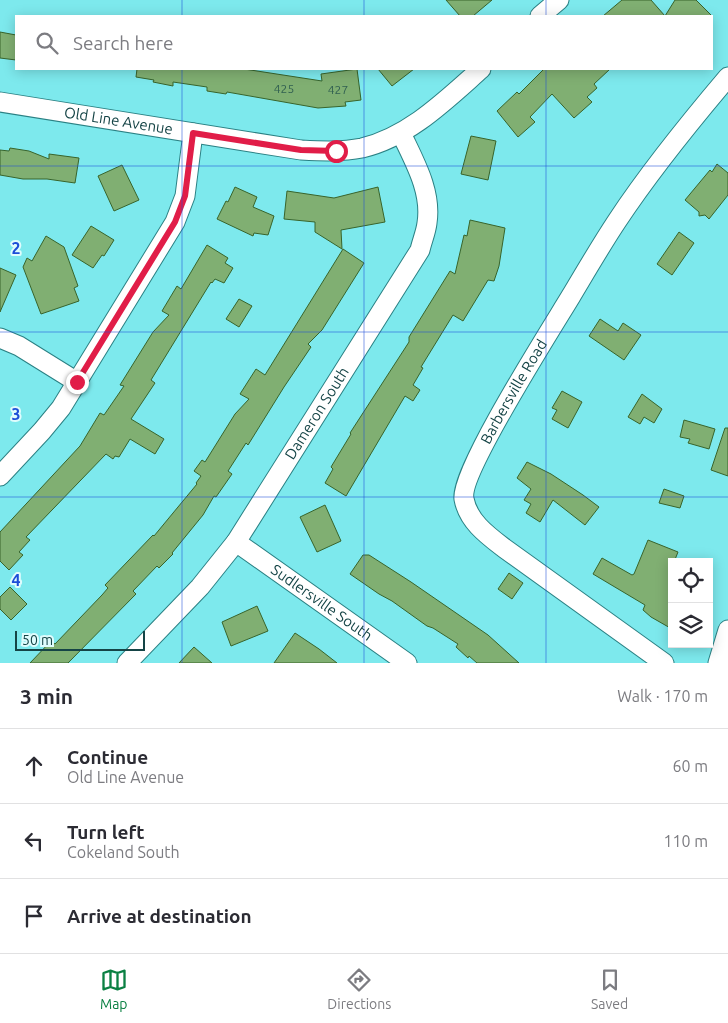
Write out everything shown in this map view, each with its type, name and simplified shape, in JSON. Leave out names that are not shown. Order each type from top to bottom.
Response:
[{"type":"street","points":[[541,15],[559,0]]},
{"type":"street","name":"Old Line Avenue","points":[[0,102],[301,150],[336,151],[362,148],[400,133],[448,98],[480,70]]},
{"type":"street","name":"Barbersville Road","points":[[664,663],[504,548],[480,528],[468,512],[463,497],[469,477],[480,454],[516,388],[616,222],[658,163],[728,77]]},
{"type":"street","points":[[0,476],[61,408],[175,222],[185,196],[193,133]]},
{"type":"street","name":"Dameron South","points":[[127,663],[200,587],[236,542],[420,250],[428,222],[426,194],[419,170],[400,133]]},
{"type":"street","points":[[0,338],[19,346],[77,382]]},
{"type":"street","name":"Sudlersville South","points":[[236,542],[407,663]]},
{"type":"street","points":[[718,663],[728,630]]},
{"type":"building","points":[[446,0],[492,0],[474,15],[459,15]]},
{"type":"building","points":[[622,0],[651,0],[664,15],[604,15]]},
{"type":"building","points":[[675,0],[696,0],[711,15],[666,15]]},
{"type":"building","points":[[0,32],[15,35],[15,60],[0,58]]},
{"type":"building","points":[[137,70],[250,70],[322,81],[321,74],[357,70],[361,100],[345,102],[346,106],[318,108],[227,92],[226,94],[207,91],[207,87],[173,82],[173,86],[136,77]]},
{"type":"building","points":[[379,70],[413,70],[392,86]]},
{"type":"building","points":[[543,70],[609,70],[594,84],[597,88],[587,97],[592,102],[574,118],[552,94],[530,117],[535,122],[518,137],[497,111],[517,92],[519,94]]},
{"type":"building","points":[[471,136],[496,141],[488,180],[461,174]]},
{"type":"building","points":[[10,148],[29,151],[49,159],[49,154],[79,158],[75,183],[47,179],[23,179],[0,175],[0,150],[9,151]]},
{"type":"building","points":[[717,164],[728,173],[728,195],[709,219],[705,215],[699,216],[699,212],[685,200],[710,170],[712,172]]},
{"type":"building","points":[[122,165],[139,200],[114,211],[98,176]]},
{"type":"building","points":[[235,187],[257,197],[253,207],[274,216],[268,235],[254,233],[253,236],[217,219]]},
{"type":"building","points":[[378,187],[385,222],[341,230],[342,249],[315,232],[315,222],[284,219],[287,191],[334,198]]},
{"type":"building","points":[[470,220],[505,228],[499,266],[494,281],[488,280],[463,321],[453,315],[421,367],[423,368],[413,385],[420,390],[413,401],[405,396],[346,496],[325,483],[333,469],[331,467],[350,433],[409,342],[409,337],[450,271],[455,274],[464,235],[467,236]]},
{"type":"building","points":[[91,226],[114,240],[104,256],[102,255],[93,268],[72,255]]},
{"type":"building","points":[[679,232],[694,243],[672,275],[657,264]]},
{"type":"building","points":[[46,236],[64,247],[78,286],[74,288],[79,301],[41,314],[23,267],[27,258],[32,261]]},
{"type":"building","points":[[207,245],[228,258],[225,263],[233,268],[224,283],[215,279],[211,282],[151,380],[155,383],[131,419],[164,439],[155,454],[130,439],[119,457],[115,456],[113,459],[106,454],[26,537],[30,540],[19,552],[23,555],[9,570],[0,561],[0,532],[80,446],[100,413],[104,415],[124,386],[120,385],[153,332],[169,315],[162,311],[177,286],[181,289]]},
{"type":"building","points":[[343,249],[364,263],[322,330],[308,344],[311,347],[248,445],[246,443],[228,471],[232,474],[216,497],[214,496],[203,515],[173,554],[159,568],[157,566],[133,591],[136,594],[68,663],[30,663],[51,641],[55,644],[102,595],[108,588],[105,585],[154,536],[197,484],[201,476],[194,471],[202,460],[205,462],[235,414],[249,399],[240,394],[256,369],[265,375]]},
{"type":"building","points":[[0,268],[16,275],[0,312]]},
{"type":"building","points":[[239,299],[252,306],[239,327],[226,319]]},
{"type":"building","points":[[600,319],[618,331],[623,323],[641,335],[624,360],[589,336]]},
{"type":"building","points":[[562,391],[582,402],[568,428],[552,419],[557,410],[552,408]]},
{"type":"building","points":[[642,394],[662,409],[654,423],[644,417],[640,424],[628,417]]},
{"type":"building","points":[[684,420],[715,429],[709,449],[688,443],[690,439],[680,437]]},
{"type":"building","points":[[725,428],[728,428],[728,476],[711,470]]},
{"type":"building","points":[[527,462],[551,474],[599,507],[585,525],[553,500],[540,522],[526,513],[531,504],[524,500],[531,489],[517,478]]},
{"type":"building","points":[[664,489],[684,496],[680,508],[659,503]]},
{"type":"building","points":[[325,505],[341,541],[317,552],[300,517]]},
{"type":"building","points":[[648,540],[678,552],[676,558],[668,558],[668,627],[643,610],[645,605],[593,574],[602,558],[632,575]]},
{"type":"building","points":[[363,555],[369,555],[488,635],[519,663],[477,663],[469,656],[468,658],[456,647],[458,644],[427,626],[350,574]]},
{"type":"building","points":[[509,573],[523,583],[512,599],[498,589]]},
{"type":"building","points":[[10,587],[27,604],[11,620],[0,609],[0,597]]},
{"type":"building","points":[[257,606],[268,631],[231,646],[222,622]]},
{"type":"building","points":[[295,633],[319,649],[337,663],[274,663]]},
{"type":"building","points":[[194,647],[212,663],[179,663]]},
{"type":"route","points":[[77,382],[175,222],[185,196],[193,133],[301,150],[336,151]]}]
